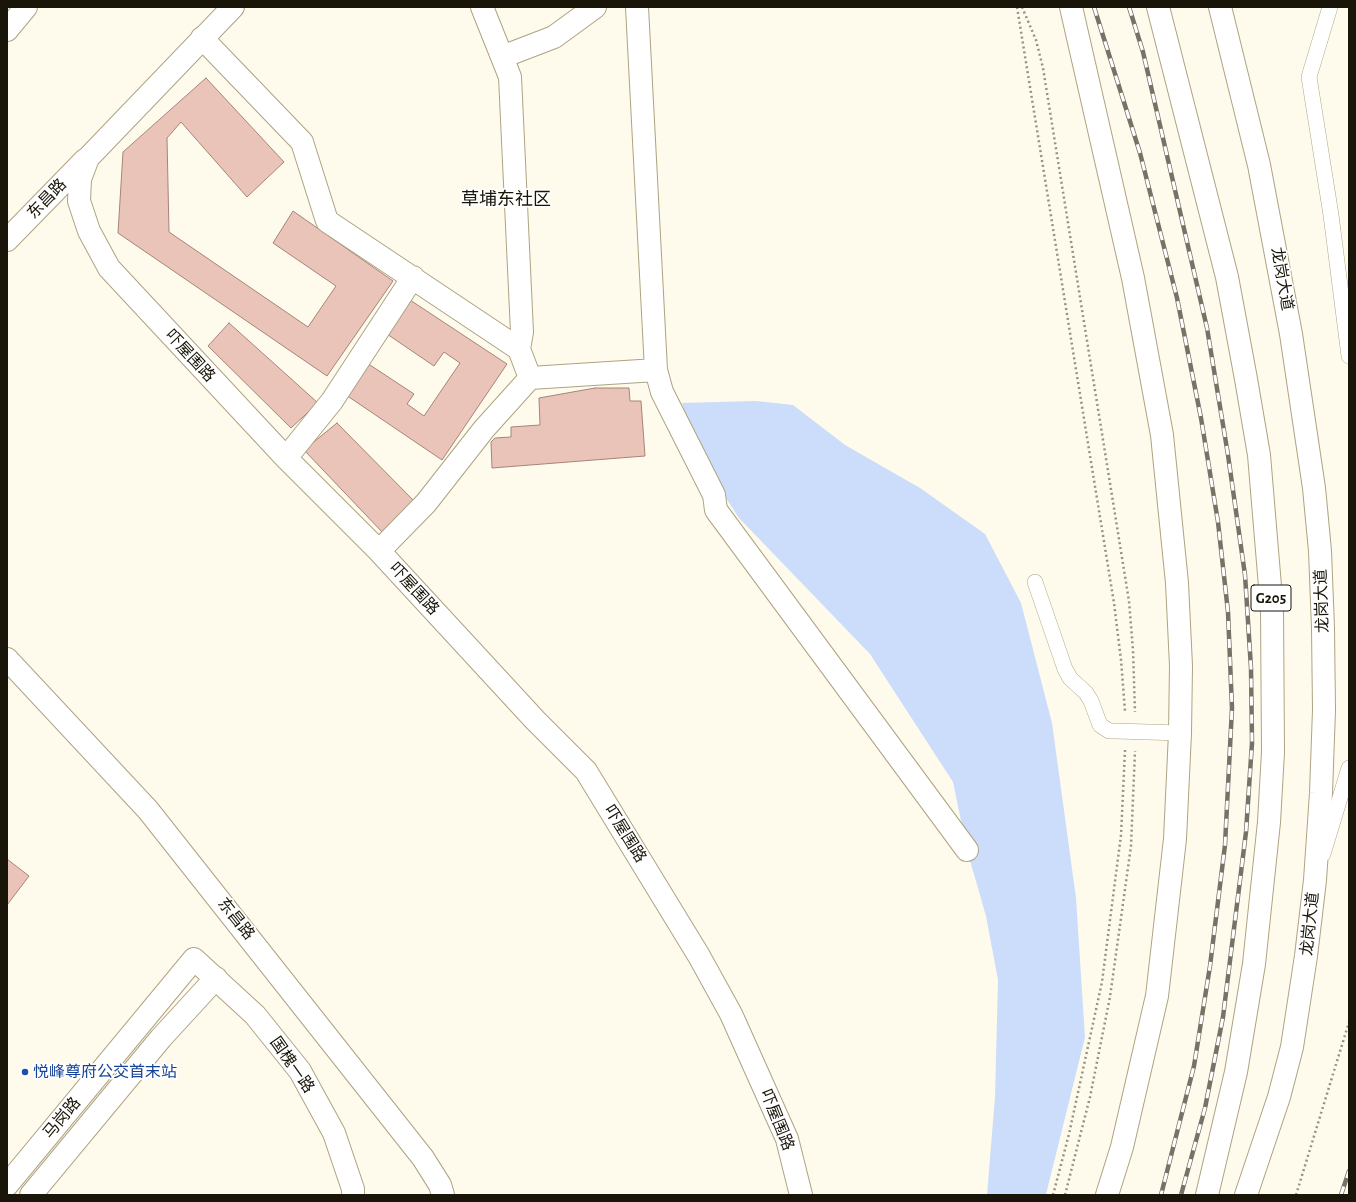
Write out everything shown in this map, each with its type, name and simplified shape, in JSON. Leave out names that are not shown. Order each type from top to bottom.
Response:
[{"type":"main road","points":[[7,30],[26,7]]},
{"type":"main road","name":"吓屋围路","points":[[233,7],[211,24],[88,158],[80,179],[79,202],[89,231],[109,268],[286,458],[379,551],[535,720],[586,771],[699,956],[730,1014],[787,1139],[801,1195]]},
{"type":"main road","points":[[482,7],[510,77],[522,332],[519,349],[530,378]]},
{"type":"main road","points":[[502,57],[554,37],[595,7]]},
{"type":"main road","points":[[637,7],[656,370],[662,392],[714,495],[716,510],[968,850]]},
{"type":"main road","points":[[1071,7],[1133,278],[1162,435],[1177,583],[1180,666],[1180,733],[1175,839],[1157,996],[1122,1147],[1107,1195]]},
{"type":"main road","name":"G205","points":[[1158,7],[1226,277],[1245,372],[1259,455],[1272,610],[1273,752],[1269,822],[1257,942],[1236,1072],[1207,1195]]},
{"type":"main road","name":"龙岗大道","points":[[1220,7],[1259,165],[1276,246],[1314,488],[1320,551],[1324,710],[1315,880],[1305,963],[1292,1047],[1279,1097],[1246,1195]]},
{"type":"main road","points":[[211,24],[302,142],[327,221],[519,349]]},
{"type":"main road","name":"东昌路","points":[[7,240],[88,158]]},
{"type":"main road","points":[[286,458],[332,401],[413,277]]},
{"type":"main road","points":[[379,551],[426,503],[484,429],[530,378],[656,370]]},
{"type":"main road","name":"东昌路","points":[[7,659],[148,810],[423,1158],[440,1185],[443,1195]]},
{"type":"main road","name":"国槐一路","points":[[194,958],[255,1015],[300,1071],[334,1133],[353,1189],[353,1195]]},
{"type":"main road","name":"马岗路","points":[[7,1185],[194,958]]},
{"type":"main road","name":"马岗路","points":[[30,1195],[161,1038],[216,978]]},
{"type":"lane","points":[[1330,7],[1309,77],[1331,215],[1349,356]]},
{"type":"lane","points":[[1035,582],[1065,669],[1070,678],[1086,693],[1091,701],[1100,725],[1109,730],[1180,733]]},
{"type":"lane","points":[[1315,880],[1349,768]]},
{"type":"path","points":[[1017,7],[1114,603],[1121,660],[1125,712]]},
{"type":"path","points":[[1022,7],[1036,40],[1043,68],[1127,593],[1133,650],[1136,732],[1131,846],[1104,1034],[1081,1138],[1065,1195]]},
{"type":"path","points":[[1053,1195],[1069,1134],[1102,982],[1121,835],[1126,748]]},
{"type":"path","points":[[1296,1195],[1349,1022]]},
{"type":"water","points":[[756,401],[793,405],[845,445],[920,488],[985,534],[1021,603],[1052,723],[1076,898],[1085,1038],[1046,1195],[987,1195],[995,1097],[998,980],[986,916],[967,850],[953,782],[870,654],[739,518],[696,452],[682,403]]},
{"type":"pier","points":[[1085,1038],[1086,1043],[1070,1111],[1048,1195],[1046,1195]]},
{"type":"building","points":[[206,78],[284,162],[247,197],[181,122],[167,138],[169,232],[308,327],[336,286],[273,243],[293,211],[393,281],[327,376],[118,233],[123,152]]},
{"type":"building","points":[[410,300],[507,364],[442,460],[346,395],[367,363],[414,394],[407,404],[424,416],[460,363],[444,352],[434,366],[387,334]]},
{"type":"building","points":[[229,323],[318,403],[291,428],[208,346]]},
{"type":"building","points":[[595,388],[629,388],[630,401],[641,401],[645,456],[492,468],[491,442],[495,438],[511,437],[511,427],[540,425],[539,398]]},
{"type":"building","points":[[337,423],[416,503],[384,534],[304,450]]},
{"type":"building","points":[[7,859],[29,876],[7,905]]},
{"type":"railway","points":[[1094,7],[1140,153],[1177,298],[1201,418],[1218,522],[1228,612],[1232,708],[1225,845],[1210,966],[1194,1066],[1161,1195]]},
{"type":"railway","points":[[1129,7],[1143,52],[1207,328],[1228,455],[1245,575],[1251,668],[1252,743],[1246,832],[1223,1017],[1205,1108],[1181,1195]]},
{"type":"railway","points":[[1341,1195],[1349,1171]]},
{"type":"place","name":"悦峰尊府公交首末站","points":[[25,1072]]},
{"type":"district","name":"草埔东社区","points":[[506,200]]}]
